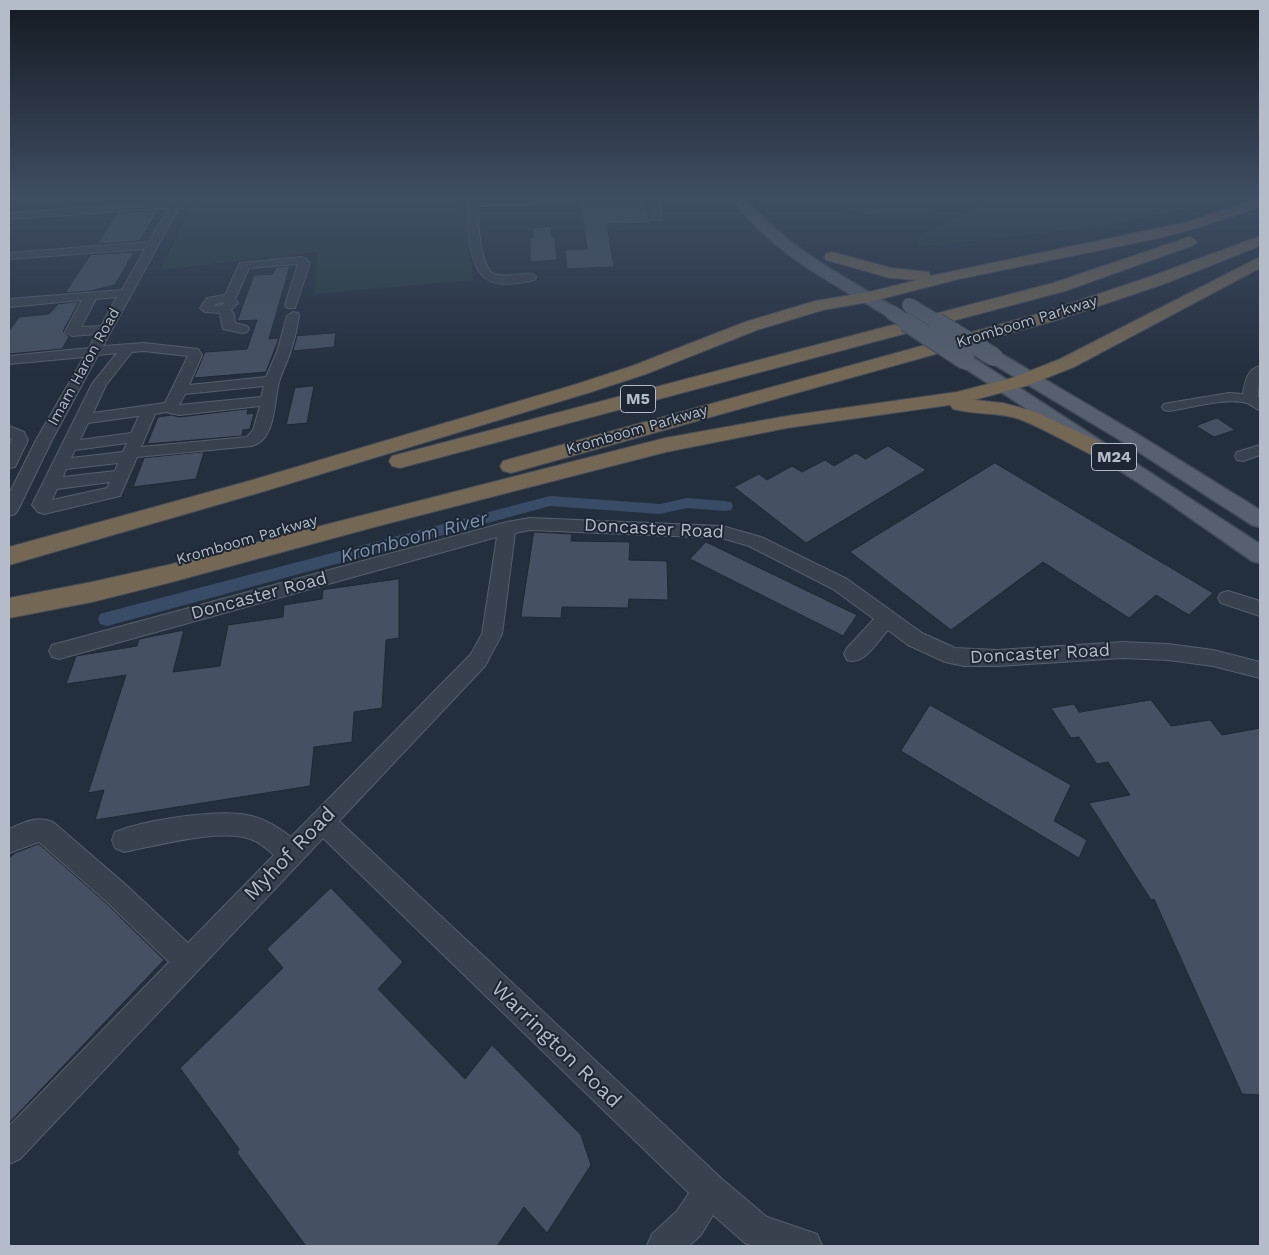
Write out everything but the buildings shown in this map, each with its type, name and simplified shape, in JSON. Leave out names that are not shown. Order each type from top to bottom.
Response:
[{"type":"highway","points":[[751,326],[821,305],[878,295],[958,274],[1034,259]]},
{"type":"highway","name":"Kromboom Parkway","points":[[9,563],[677,389],[1058,287],[1141,259]]},
{"type":"highway","name":"Kromboom Parkway","points":[[9,608],[680,418],[1034,321],[1158,280],[1214,259]]},
{"type":"highway","points":[[9,608],[92,592],[168,574],[382,517],[718,434],[787,422],[958,398],[1031,379],[1076,359],[1260,262]]},
{"type":"highway","points":[[9,556],[256,486],[639,370],[829,293],[834,285],[832,266],[890,273],[923,275],[958,274]]},
{"type":"highway","points":[[914,405],[974,406],[1011,411],[1054,426],[1108,454]]},
{"type":"main road","name":"M24","points":[[817,259],[878,295],[909,305],[1260,520]]},
{"type":"main road","name":"M24","points":[[826,259],[832,266]]},
{"type":"main road","name":"M24","points":[[878,295],[891,312],[1260,555]]},
{"type":"street","name":"Imam Haron Road","points":[[9,510],[104,330],[144,259]]},
{"type":"street","points":[[480,259],[483,272],[489,276],[498,278],[530,277]]},
{"type":"street","points":[[60,465],[212,444],[255,440],[269,401],[272,381],[284,352],[304,263],[301,260],[244,265],[226,304],[229,327],[242,329]]},
{"type":"street","points":[[9,303],[125,293]]},
{"type":"street","points":[[91,296],[72,332],[104,330]]},
{"type":"street","points":[[9,360],[89,359],[128,348],[144,346],[193,352],[195,355],[173,405],[147,415],[79,424]]},
{"type":"street","points":[[128,348],[99,384],[68,446],[41,505],[42,507],[112,494],[116,490],[147,415]]},
{"type":"street","points":[[1169,407],[1229,397],[1255,402],[1253,378],[1260,370]]},
{"type":"street","points":[[179,390],[272,381]]},
{"type":"street","points":[[167,408],[179,410],[269,401]]},
{"type":"street","points":[[9,431],[18,435],[20,440],[9,462]]},
{"type":"street","points":[[68,446],[137,437]]},
{"type":"street","points":[[1243,456],[1260,450]]},
{"type":"street","points":[[51,484],[122,475]]},
{"type":"street","name":"Doncaster Road","points":[[59,651],[507,528],[530,524],[732,533],[762,544],[840,584],[886,619],[925,644],[964,658],[996,658],[1123,650],[1168,652],[1213,658],[1260,670]]},
{"type":"street","name":"Myhof Road","points":[[9,1148],[291,852],[478,660],[488,646],[492,634],[507,528]]},
{"type":"street","points":[[1228,598],[1260,609]]},
{"type":"street","points":[[854,654],[886,619]]},
{"type":"street","name":"Warrington Road","points":[[322,821],[758,1238],[805,1246]]},
{"type":"street","points":[[124,840],[209,825],[235,824],[263,832],[291,852]]},
{"type":"street","points":[[9,841],[36,830],[44,830],[116,893],[177,949],[187,961]]},
{"type":"street","points":[[664,1246],[690,1223],[710,1191]]},
{"type":"green space","points":[[166,259],[260,259],[160,270]]},
{"type":"green space","points":[[317,259],[471,259],[474,280],[314,294]]},
{"type":"waterway","name":"Kromboom River","points":[[107,619],[550,501],[660,509],[687,503],[725,506]]}]
